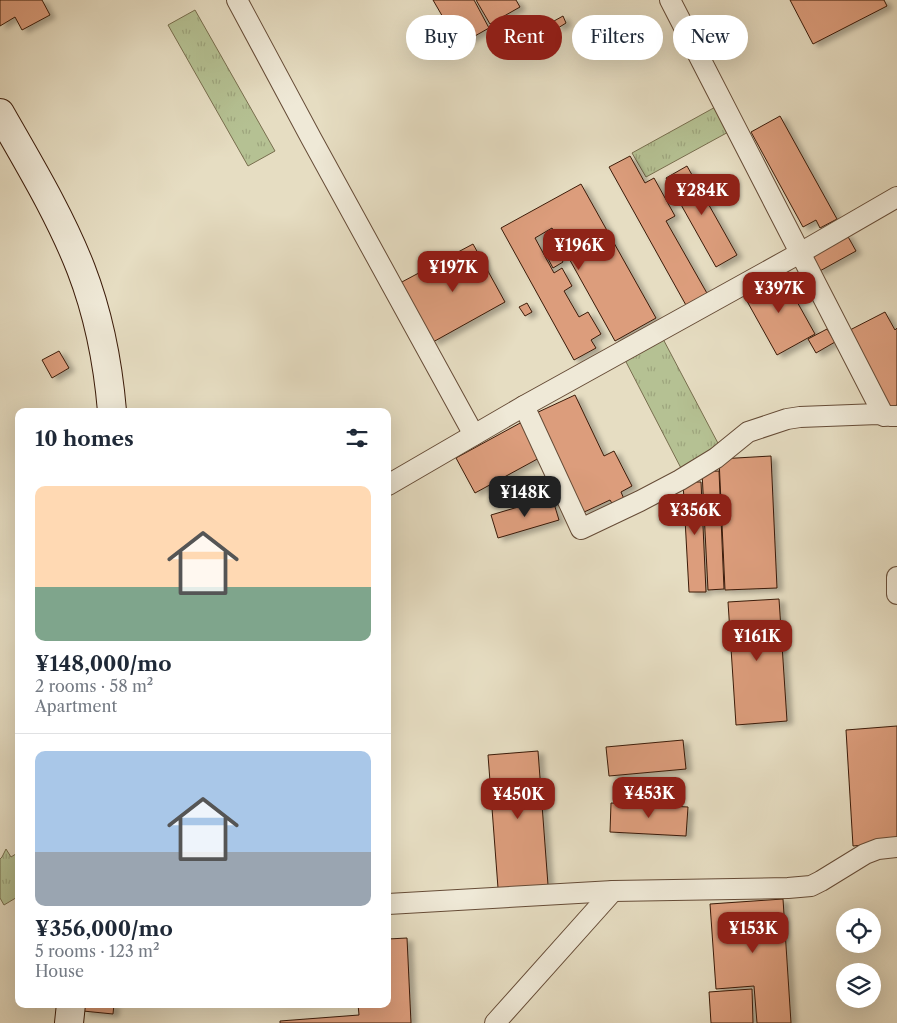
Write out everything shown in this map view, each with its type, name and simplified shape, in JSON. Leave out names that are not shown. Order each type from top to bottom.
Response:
[{"type":"main road","points":[[0,113],[54,209],[81,269],[97,319],[112,408]]},
{"type":"main road","points":[[69,1023],[71,1008]]},
{"type":"street","points":[[237,0],[474,435]]},
{"type":"street","points":[[670,0],[800,253],[891,416]]},
{"type":"street","points":[[391,483],[524,406],[897,197]]},
{"type":"street","points":[[524,406],[581,529],[680,480],[716,458],[748,432],[787,419],[800,417],[878,414],[891,416]]},
{"type":"street","points":[[897,577],[897,594]]},
{"type":"street","points":[[391,904],[614,891],[811,886],[878,848],[897,847]]},
{"type":"street","points":[[496,1023],[614,891]]},
{"type":"green space","points":[[195,10],[275,151],[248,166],[168,25]]},
{"type":"green space","points":[[719,105],[732,130],[646,177],[632,153]]},
{"type":"green space","points":[[662,337],[720,447],[683,472],[624,358]]},
{"type":"green space","points":[[6,849],[11,857],[15,854],[15,898],[4,905],[0,898],[0,859]]},
{"type":"building","points":[[0,0],[42,0],[50,15],[22,30],[15,17],[0,26]]},
{"type":"building","points":[[433,0],[474,0],[486,22],[486,30],[476,35],[476,15],[442,15]]},
{"type":"building","points":[[476,0],[516,0],[520,7],[506,15],[486,15],[486,17]]},
{"type":"building","points":[[790,0],[884,0],[887,6],[813,44]]},
{"type":"building","points":[[562,17],[566,23],[562,26]]},
{"type":"building","points":[[780,116],[837,219],[820,228],[816,220],[803,227],[751,132]]},
{"type":"building","points":[[630,156],[645,183],[654,178],[675,216],[666,221],[708,295],[687,307],[609,167]]},
{"type":"building","points":[[687,166],[737,255],[716,267],[666,178]]},
{"type":"building","points":[[581,184],[656,318],[615,341],[552,228],[535,238],[554,273],[562,268],[572,286],[564,291],[579,317],[588,312],[601,334],[591,340],[596,348],[574,360],[501,228]]},
{"type":"building","points":[[846,233],[856,251],[818,272],[808,255]]},
{"type":"building","points":[[473,244],[505,302],[433,342],[400,283]]},
{"type":"building","points":[[555,248],[563,262],[553,268],[545,253]]},
{"type":"building","points":[[781,273],[815,334],[777,355],[743,294]]},
{"type":"building","points":[[527,303],[532,312],[525,316],[519,307]]},
{"type":"building","points":[[885,312],[895,330],[897,328],[897,405],[888,409],[848,331]]},
{"type":"building","points":[[827,329],[835,342],[816,353],[808,339]]},
{"type":"building","points":[[59,351],[69,368],[52,378],[42,360]]},
{"type":"building","points":[[575,395],[604,456],[614,451],[632,486],[621,492],[624,499],[613,505],[610,500],[582,513],[534,414]]},
{"type":"building","points":[[522,422],[541,457],[475,493],[456,458]]},
{"type":"building","points":[[771,456],[777,588],[725,590],[719,459]]},
{"type":"building","points":[[719,471],[724,589],[708,590],[702,472]]},
{"type":"building","points":[[683,482],[701,482],[706,592],[689,592]]},
{"type":"building","points":[[552,497],[559,520],[498,538],[491,515]]},
{"type":"building","points":[[779,599],[787,721],[736,725],[728,602]]},
{"type":"building","points":[[897,726],[897,842],[853,846],[846,730]]},
{"type":"building","points":[[683,740],[686,769],[609,776],[606,747]]},
{"type":"building","points":[[538,751],[548,885],[498,888],[488,755]]},
{"type":"building","points":[[611,803],[688,807],[686,836],[610,832]]},
{"type":"building","points":[[783,899],[791,1023],[757,1023],[754,986],[716,989],[710,904]]},
{"type":"building","points":[[407,938],[411,1023],[280,1023],[280,1021],[359,1015],[358,1008],[391,1008],[391,939]]},
{"type":"building","points":[[752,989],[753,1023],[711,1023],[709,992]]},
{"type":"building","points":[[83,1008],[114,1008],[113,1014],[83,1011]]}]
